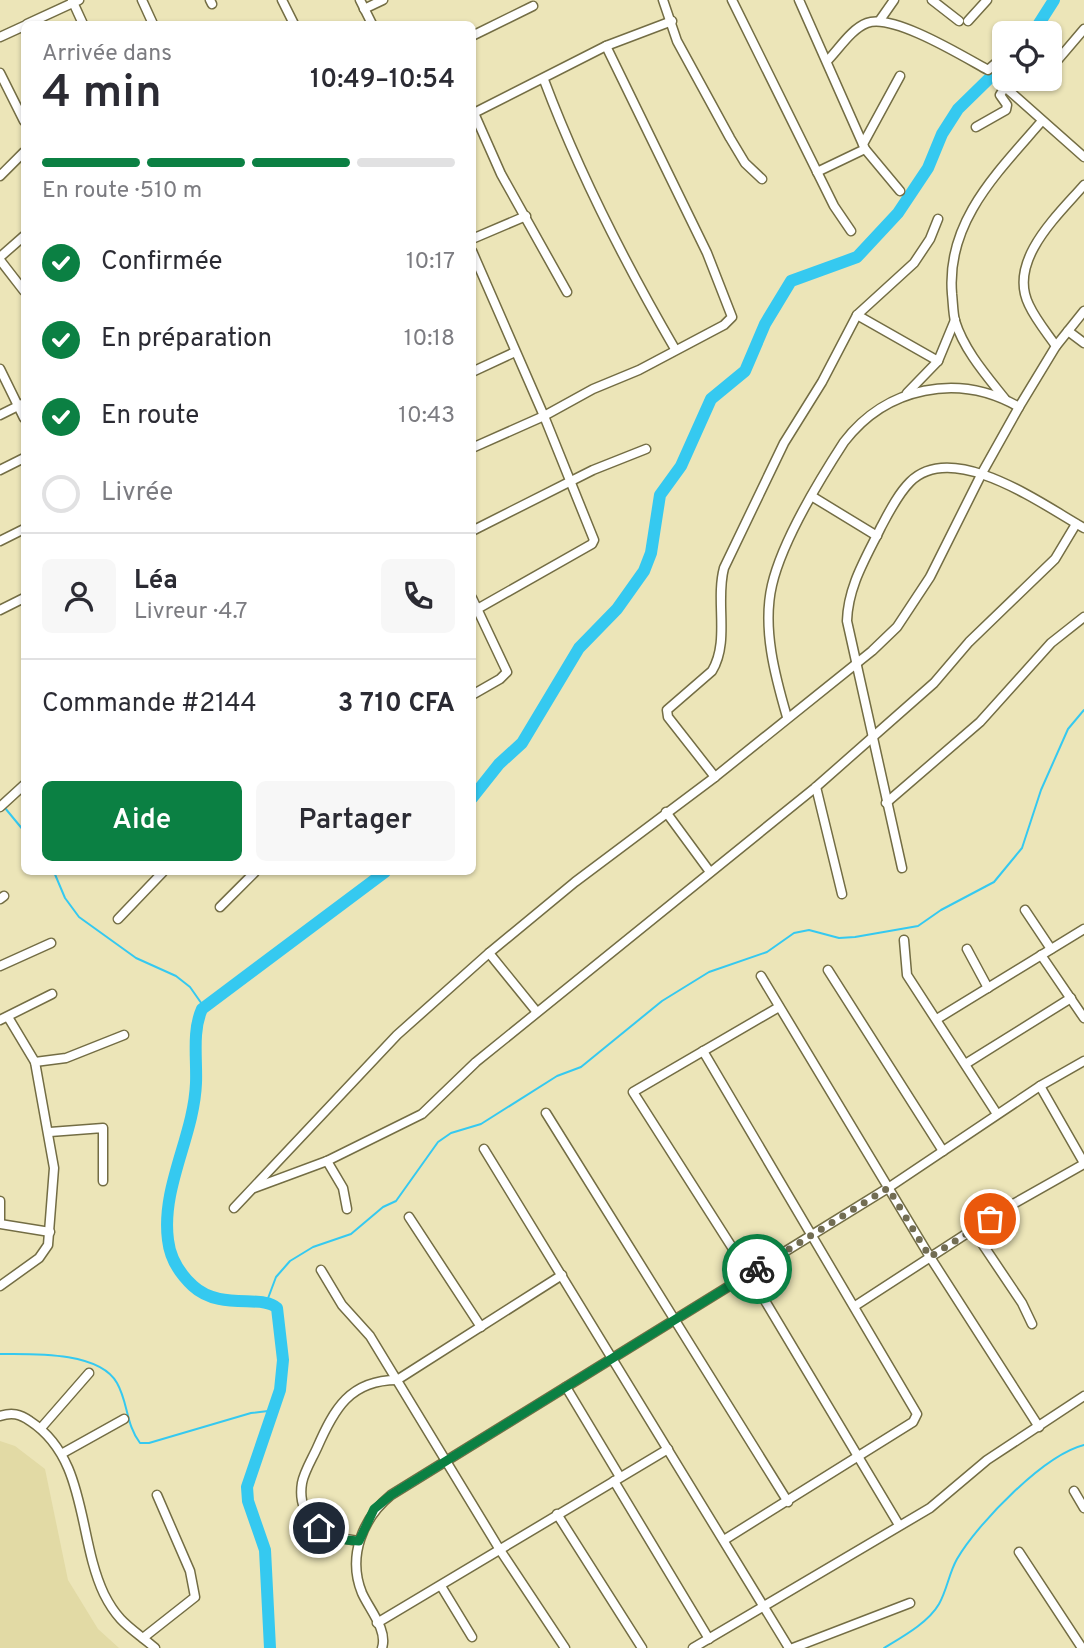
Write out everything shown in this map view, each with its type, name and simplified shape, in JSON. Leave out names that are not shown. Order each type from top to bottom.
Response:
[{"type":"street","points":[[142,0],[152,21]]},
{"type":"street","points":[[282,0],[292,21]]},
{"type":"street","points":[[370,21],[362,4],[383,0]]},
{"type":"street","points":[[663,0],[677,41],[740,154],[762,179]]},
{"type":"street","points":[[732,0],[834,206],[850,231]]},
{"type":"street","points":[[799,0],[864,147],[900,191]]},
{"type":"street","points":[[880,20],[894,0]]},
{"type":"street","points":[[932,0],[964,21],[987,0]]},
{"type":"street","points":[[34,21],[75,1],[82,21]]},
{"type":"street","points":[[476,34],[533,6]]},
{"type":"street","points":[[827,61],[855,31],[866,23],[880,20],[947,45],[988,70],[992,66]]},
{"type":"street","points":[[476,112],[544,80],[606,46],[672,21]]},
{"type":"street","points":[[0,37],[21,27]]},
{"type":"street","points":[[1062,55],[1084,29]]},
{"type":"street","points":[[476,446],[544,416],[724,326],[732,317],[707,253],[606,46]]},
{"type":"street","points":[[0,73],[21,115]]},
{"type":"street","points":[[817,172],[864,147],[900,76]]},
{"type":"street","points":[[544,80],[559,122],[635,280],[676,349]]},
{"type":"street","points":[[976,127],[1006,110],[1007,105],[1000,95],[1002,91]]},
{"type":"street","points":[[1009,91],[1041,122],[1084,157]]},
{"type":"street","points":[[476,120],[501,174],[567,292]]},
{"type":"street","points":[[1005,399],[975,360],[955,320],[951,282],[958,236],[983,189],[1041,122]]},
{"type":"street","points":[[0,176],[21,155]]},
{"type":"street","points":[[1056,346],[1028,303],[1024,286],[1026,268],[1043,232],[1084,185]]},
{"type":"street","points":[[476,237],[526,216]]},
{"type":"street","points":[[715,777],[668,718],[667,710],[712,671],[717,663],[720,650],[720,581],[784,443],[822,382],[857,315],[914,263],[930,239],[938,219]]},
{"type":"street","points":[[21,239],[0,258],[21,287]]},
{"type":"street","points":[[476,260],[593,537],[592,544],[476,610]]},
{"type":"street","points":[[234,1208],[397,1035],[489,953],[666,812],[715,777],[897,627],[914,603],[1019,407],[1056,346],[1084,311]]},
{"type":"street","points":[[857,315],[938,361]]},
{"type":"street","points":[[787,716],[771,650],[771,586],[783,554],[832,460],[857,425],[882,405],[907,393],[938,361],[955,320]]},
{"type":"street","points":[[1068,331],[1084,343]]},
{"type":"street","points":[[476,370],[515,352]]},
{"type":"street","points":[[0,369],[21,404],[0,415]]},
{"type":"street","points":[[907,393],[951,390],[1005,399],[1019,407]]},
{"type":"street","points":[[476,529],[569,481],[646,449]]},
{"type":"street","points":[[0,470],[21,460]]},
{"type":"street","points":[[251,1189],[327,1161],[422,1114],[536,1012],[816,787],[872,738],[934,683],[969,642],[1055,559],[1080,526],[982,472],[957,467],[938,468],[911,481],[862,565],[848,606],[847,621],[856,662],[872,738],[886,803],[902,868]]},
{"type":"street","points":[[813,497],[877,536]]},
{"type":"street","points":[[0,541],[21,530]]},
{"type":"street","points":[[0,610],[21,600]]},
{"type":"street","points":[[476,613],[507,672],[500,680],[476,693]]},
{"type":"street","points":[[886,803],[980,722],[1051,643],[1084,617]]},
{"type":"street","points":[[816,787],[842,894]]},
{"type":"street","points":[[0,807],[21,788]]},
{"type":"street","points":[[666,812],[710,872]]},
{"type":"street","points":[[118,919],[160,875]]},
{"type":"street","points":[[220,907],[252,875]]},
{"type":"street","points":[[1026,909],[1051,949]]},
{"type":"street","points":[[937,1019],[1084,929]]},
{"type":"street","points":[[904,940],[907,975],[998,1114]]},
{"type":"street","points":[[0,965],[51,943]]},
{"type":"street","points":[[967,949],[988,988]]},
{"type":"street","points":[[489,953],[536,1012]]},
{"type":"street","points":[[1041,955],[1084,1018]]},
{"type":"street","points":[[828,970],[943,1151]]},
{"type":"street","points":[[761,976],[930,1257],[1039,1427]]},
{"type":"street","points":[[0,1286],[39,1258],[48,1245],[54,1168],[50,1132],[43,1116],[35,1062],[4,1018],[52,995]]},
{"type":"street","points":[[967,1063],[1071,998]]},
{"type":"street","points":[[779,1007],[633,1092],[749,1273],[899,1525]]},
{"type":"street","points":[[35,1062],[66,1058],[124,1035]]},
{"type":"street","points":[[703,1051],[916,1413],[914,1422],[724,1540]]},
{"type":"street","points":[[382,1648],[383,1636],[361,1590],[359,1541],[374,1509],[888,1188],[1040,1086],[1084,1061]]},
{"type":"street","points":[[855,1306],[1084,1163],[1040,1086]]},
{"type":"street","points":[[546,1113],[677,1318],[788,1502]]},
{"type":"street","points":[[50,1132],[103,1128],[103,1181]]},
{"type":"street","points":[[484,1149],[791,1648],[910,1603]]},
{"type":"street","points":[[327,1161],[343,1188],[347,1209]]},
{"type":"street","points":[[0,1201],[0,1224],[50,1232]]},
{"type":"street","points":[[408,1217],[481,1327]]},
{"type":"street","points":[[973,1230],[1022,1303],[1032,1324]]},
{"type":"street","points":[[321,1270],[342,1305],[370,1336],[500,1550],[565,1648]]},
{"type":"street","points":[[359,1541],[346,1540],[319,1528],[308,1518],[302,1499],[302,1482],[334,1410],[364,1386],[379,1380],[397,1380],[562,1275]]},
{"type":"street","points":[[41,1428],[89,1373]]},
{"type":"street","points":[[566,1387],[709,1639]]},
{"type":"street","points":[[693,1648],[930,1508],[987,1460],[1084,1396]]},
{"type":"street","points":[[0,1416],[13,1413],[23,1416],[41,1428],[63,1453],[77,1493],[96,1576],[116,1615],[125,1626],[155,1648]]},
{"type":"street","points":[[63,1453],[124,1419]]},
{"type":"street","points":[[377,1623],[668,1449]]},
{"type":"street","points":[[1074,1491],[1084,1508]]},
{"type":"street","points":[[143,1638],[195,1597],[190,1571],[157,1495]]},
{"type":"street","points":[[557,1514],[642,1648]]},
{"type":"street","points":[[1019,1552],[1082,1648]]},
{"type":"street","points":[[441,1586],[472,1637]]},
{"type":"shaded area","points":[[0,1441],[15,1446],[45,1469],[68,1580],[98,1629],[119,1648],[0,1648]]},
{"type":"waterway","points":[[1041,21],[1054,0]]},
{"type":"waterway","points":[[476,793],[499,764],[522,743],[579,648],[617,609],[644,571],[651,553],[660,495],[681,466],[711,399],[745,371],[765,324],[791,281],[857,257],[898,213],[928,168],[942,134],[958,109],[992,76]]},
{"type":"waterway","points":[[267,1301],[276,1277],[290,1261],[313,1247],[351,1234],[383,1207],[396,1201],[438,1142],[451,1133],[481,1124],[557,1076],[581,1067],[662,1001],[709,972],[767,952],[794,933],[809,930],[839,938],[918,926],[941,910],[994,882],[1022,848],[1041,790],[1068,729],[1084,710]]},
{"type":"waterway","points":[[5,808],[21,827]]},
{"type":"waterway","points":[[55,875],[65,898],[79,917],[136,958],[176,976],[190,987],[204,1007]]},
{"type":"waterway","points":[[270,1648],[265,1550],[248,1501],[247,1487],[280,1390],[283,1360],[277,1308],[262,1302],[216,1298],[193,1286],[176,1265],[169,1247],[169,1201],[194,1103],[196,1036],[202,1009],[381,875]]},
{"type":"waterway","points":[[0,1354],[63,1357],[95,1365],[108,1373],[121,1390],[132,1429],[140,1443],[149,1443],[251,1413],[276,1410]]},
{"type":"waterway","points":[[884,1648],[914,1629],[934,1611],[942,1599],[957,1559],[980,1527],[1013,1492],[1050,1462],[1084,1445]]},
{"type":"way so far","points":[[757,1269],[888,1188],[930,1257],[990,1219]]},
{"type":"route","points":[[319,1528],[346,1540],[359,1541],[374,1509],[391,1495],[757,1269]]}]
